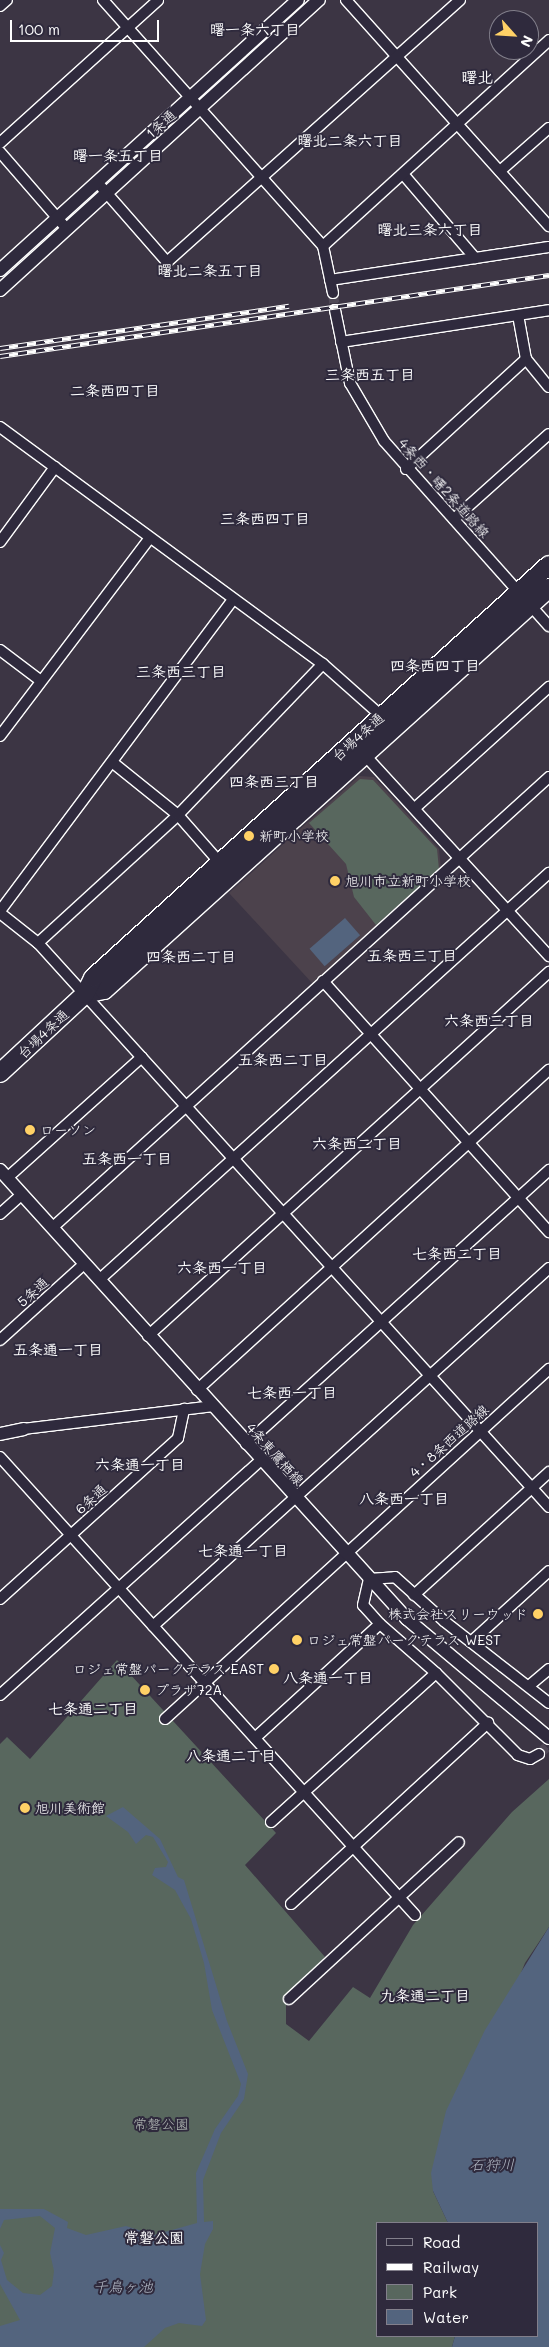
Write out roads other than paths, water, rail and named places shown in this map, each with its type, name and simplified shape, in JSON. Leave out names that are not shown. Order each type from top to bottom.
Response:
[{"type":"highway","name":"台場4条通","points":[[0,1073],[86,994],[93,978],[226,868],[525,598],[549,565]]},
{"type":"highway","name":"台場4条通","points":[[525,598],[549,588]]},
{"type":"street","points":[[0,6],[7,0]]},
{"type":"street","points":[[103,0],[265,177],[323,246],[333,293]]},
{"type":"street","points":[[0,143],[158,0]]},
{"type":"street","name":"1条通","points":[[0,270],[298,0]]},
{"type":"street","name":"1条通","points":[[0,290],[319,0]]},
{"type":"street","points":[[346,0],[500,171],[547,220]]},
{"type":"street","points":[[96,182],[167,262],[265,177],[460,0]]},
{"type":"street","points":[[323,246],[549,40]]},
{"type":"street","points":[[500,171],[549,128]]},
{"type":"street","points":[[0,152],[68,229]]},
{"type":"street","points":[[403,174],[475,258]]},
{"type":"street","points":[[330,280],[549,246]]},
{"type":"street","name":"4条西・曙2条道路線","points":[[336,310],[350,383],[384,441],[406,469],[525,598]]},
{"type":"street","points":[[341,342],[549,310]]},
{"type":"street","points":[[518,315],[526,359],[549,387]]},
{"type":"street","points":[[406,469],[526,359]]},
{"type":"street","points":[[0,427],[324,664],[388,722]]},
{"type":"street","points":[[454,519],[549,434]]},
{"type":"street","points":[[0,542],[55,467]]},
{"type":"street","points":[[0,736],[150,538]]},
{"type":"street","points":[[233,598],[0,912],[38,943],[86,994],[549,1507]]},
{"type":"street","points":[[525,598],[549,626]]},
{"type":"street","points":[[0,650],[41,681]]},
{"type":"street","points":[[38,943],[178,815],[324,664]]},
{"type":"street","points":[[415,808],[549,687]]},
{"type":"street","points":[[359,748],[549,956]]},
{"type":"street","points":[[112,762],[178,815],[226,868]]},
{"type":"street","points":[[52,1228],[549,777]]},
{"type":"street","points":[[99,1280],[549,873]]},
{"type":"street","points":[[148,1336],[549,972]]},
{"type":"street","points":[[323,981],[549,1232]]},
{"type":"street","points":[[4,1174],[142,1057]]},
{"type":"street","points":[[197,1390],[549,1070]]},
{"type":"street","points":[[246,1444],[549,1170]]},
{"type":"street","name":"4条東鷹栖線","points":[[4,1174],[368,1579],[407,1619],[549,1738]]},
{"type":"street","points":[[0,1214],[22,1194]]},
{"type":"street","name":"5条通","points":[[0,1340],[84,1264]]},
{"type":"street","points":[[153,1626],[549,1268]]},
{"type":"street","name":"4・8条西道路線","points":[[165,1719],[549,1369]]},
{"type":"street","points":[[0,1434],[23,1429],[212,1406]]},
{"type":"street","name":"6条通","points":[[0,1599],[178,1438],[184,1409]]},
{"type":"street","points":[[0,1426],[23,1429]]},
{"type":"street","points":[[0,1457],[415,1915]]},
{"type":"street","points":[[0,1695],[260,1460]]},
{"type":"street","points":[[414,1595],[549,1472]]},
{"type":"street","points":[[471,1642],[549,1571]]},
{"type":"street","points":[[535,1757],[518,1755],[436,1672],[380,1624],[363,1605],[368,1579],[395,1577],[471,1642],[530,1685],[549,1703]]},
{"type":"street","points":[[255,1738],[380,1624]]},
{"type":"street","points":[[530,1685],[549,1668]]},
{"type":"street","points":[[271,1822],[436,1672]]},
{"type":"street","points":[[291,1904],[488,1723]]},
{"type":"street","points":[[289,1999],[400,1900],[459,1842]]},
{"type":"water","points":[[345,918],[360,935],[325,966],[310,949]]},
{"type":"water","name":"千鳥ヶ池","points":[[123,1807],[160,1839],[178,1877],[184,1880],[227,2021],[248,2074],[244,2099],[221,2133],[203,2180],[204,2222],[213,2221],[213,2229],[205,2244],[200,2274],[206,2320],[202,2326],[179,2323],[165,2328],[144,2347],[0,2347],[0,2326],[20,2320],[0,2284],[0,2245],[4,2253],[1,2260],[7,2280],[23,2293],[40,2295],[52,2286],[54,2271],[50,2253],[55,2228],[40,2216],[4,2220],[0,2229],[0,2209],[44,2209],[68,2222],[67,2228],[86,2235],[126,2226],[154,2235],[197,2223],[196,2173],[215,2129],[238,2096],[241,2084],[212,2010],[204,1963],[191,1919],[175,1890],[152,1875],[155,1868],[166,1867],[168,1862],[153,1837],[146,1835],[136,1844],[128,1832],[106,1816]]},
{"type":"water","name":"石狩川","points":[[549,1927],[549,2347],[452,2347],[455,2337],[539,2337],[539,2222],[448,2222],[433,2191],[431,2173],[446,2111],[485,2030]]},
{"type":"tunnel","points":[[333,293],[335,310]]},
{"type":"tunnel","points":[[539,1754],[549,1745]]},
{"type":"railway","points":[[0,356],[549,275]]},
{"type":"railway","points":[[0,348],[289,306]]},
{"type":"place","name":"新町小学校","points":[[249,836]]},
{"type":"place","name":"旭川市立新町小学校","points":[[335,881]]},
{"type":"place","name":"ローソン","points":[[30,1130]]},
{"type":"place","name":"株式会社スリーウッド","points":[[538,1614]]},
{"type":"place","name":"ロジェ常盤パークテラス WEST","points":[[297,1640]]},
{"type":"place","name":"ロジェ常盤パークテラス EAST","points":[[274,1669]]},
{"type":"place","name":"プラザ72A","points":[[145,1690]]},
{"type":"place","name":"旭川美術館","points":[[25,1808]]},
{"type":"district","name":"曙一条六丁目","points":[[255,30]]},
{"type":"district","name":"曙北","points":[[477,77]]},
{"type":"district","name":"曙北二条六丁目","points":[[350,141]]},
{"type":"district","name":"曙一条五丁目","points":[[118,156]]},
{"type":"district","name":"曙北三条六丁目","points":[[430,230]]},
{"type":"district","name":"曙北二条五丁目","points":[[210,271]]},
{"type":"district","name":"三条西五丁目","points":[[370,375]]},
{"type":"district","name":"二条西四丁目","points":[[115,391]]},
{"type":"district","name":"三条西四丁目","points":[[265,519]]},
{"type":"district","name":"四条西四丁目","points":[[435,666]]},
{"type":"district","name":"三条西三丁目","points":[[181,672]]},
{"type":"district","name":"四条西三丁目","points":[[274,782]]},
{"type":"district","name":"五条西三丁目","points":[[412,956]]},
{"type":"district","name":"四条西二丁目","points":[[191,957]]},
{"type":"district","name":"六条西三丁目","points":[[489,1021]]},
{"type":"district","name":"五条西二丁目","points":[[283,1060]]},
{"type":"district","name":"六条西二丁目","points":[[357,1144]]},
{"type":"district","name":"五条西一丁目","points":[[127,1159]]},
{"type":"district","name":"七条西二丁目","points":[[457,1254]]},
{"type":"district","name":"六条西一丁目","points":[[222,1268]]},
{"type":"district","name":"五条通一丁目","points":[[58,1350]]},
{"type":"district","name":"七条西一丁目","points":[[292,1393]]},
{"type":"district","name":"六条通一丁目","points":[[140,1465]]},
{"type":"district","name":"八条西一丁目","points":[[404,1499]]},
{"type":"district","name":"七条通一丁目","points":[[243,1551]]},
{"type":"district","name":"八条通一丁目","points":[[328,1678]]},
{"type":"district","name":"七条通二丁目","points":[[93,1709]]},
{"type":"district","name":"八条通二丁目","points":[[231,1756]]},
{"type":"district","name":"九条通二丁目","points":[[425,1996]]},
{"type":"district","name":"常磐公園","points":[[154,2238]]}]
